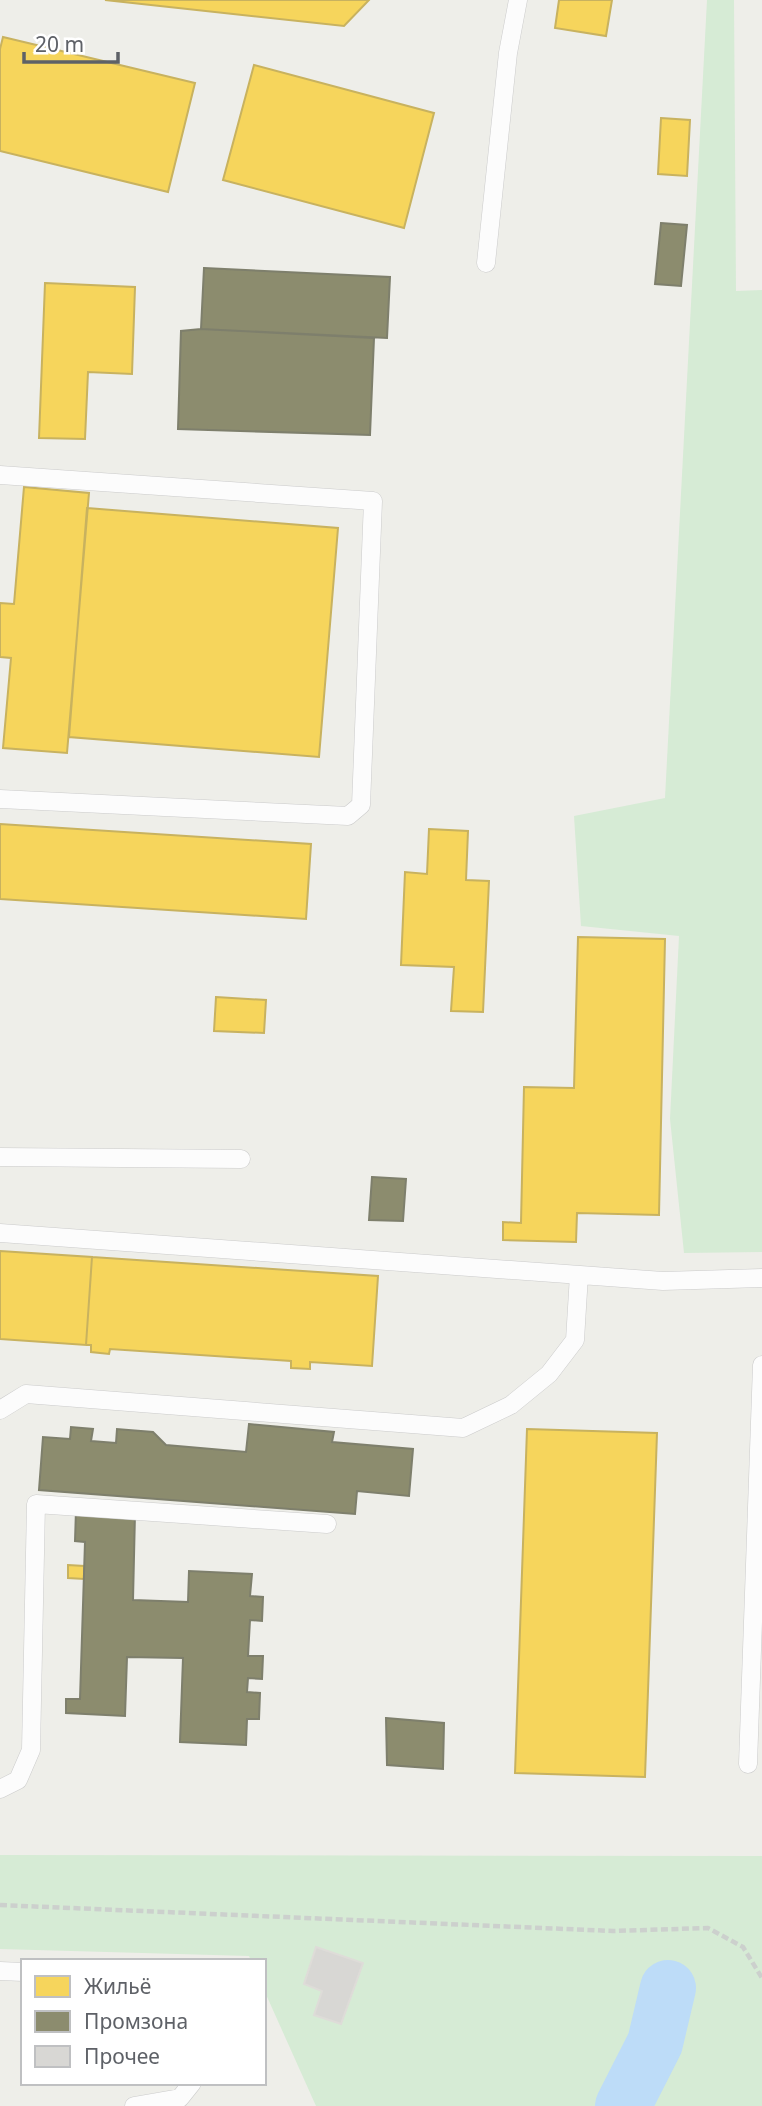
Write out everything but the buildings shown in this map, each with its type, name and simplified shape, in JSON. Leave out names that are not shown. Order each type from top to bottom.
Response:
[{"type":"lane","points":[[486,263],[508,52],[518,0]]},
{"type":"lane","points":[[0,475],[373,501],[361,805],[348,816],[0,799]]},
{"type":"lane","points":[[0,1157],[241,1159]]},
{"type":"lane","points":[[0,1233],[663,1281],[762,1278]]},
{"type":"lane","points":[[0,1410],[26,1394],[463,1428],[511,1405],[549,1374],[566,1352],[575,1340],[579,1275]]},
{"type":"lane","points":[[748,1763],[762,1365]]},
{"type":"lane","points":[[0,1789],[18,1780],[31,1750],[36,1504],[327,1524]]},
{"type":"lane","points":[[0,1971],[21,1972]]},
{"type":"lane","points":[[134,2106],[180,2098],[190,2085]]},
{"type":"path","points":[[0,1905],[613,1931],[708,1928],[743,1947],[762,1978]]},
{"type":"green space","points":[[707,0],[734,0],[736,291],[762,290],[762,1252],[684,1253],[670,1119],[679,936],[581,926],[574,816],[665,798]]},
{"type":"green space","points":[[0,1855],[762,1856],[762,2106],[316,2106],[266,1994],[266,1959],[250,1959],[249,1956],[0,1949]]},
{"type":"waterway","points":[[623,2106],[655,2043],[668,1988]]}]
